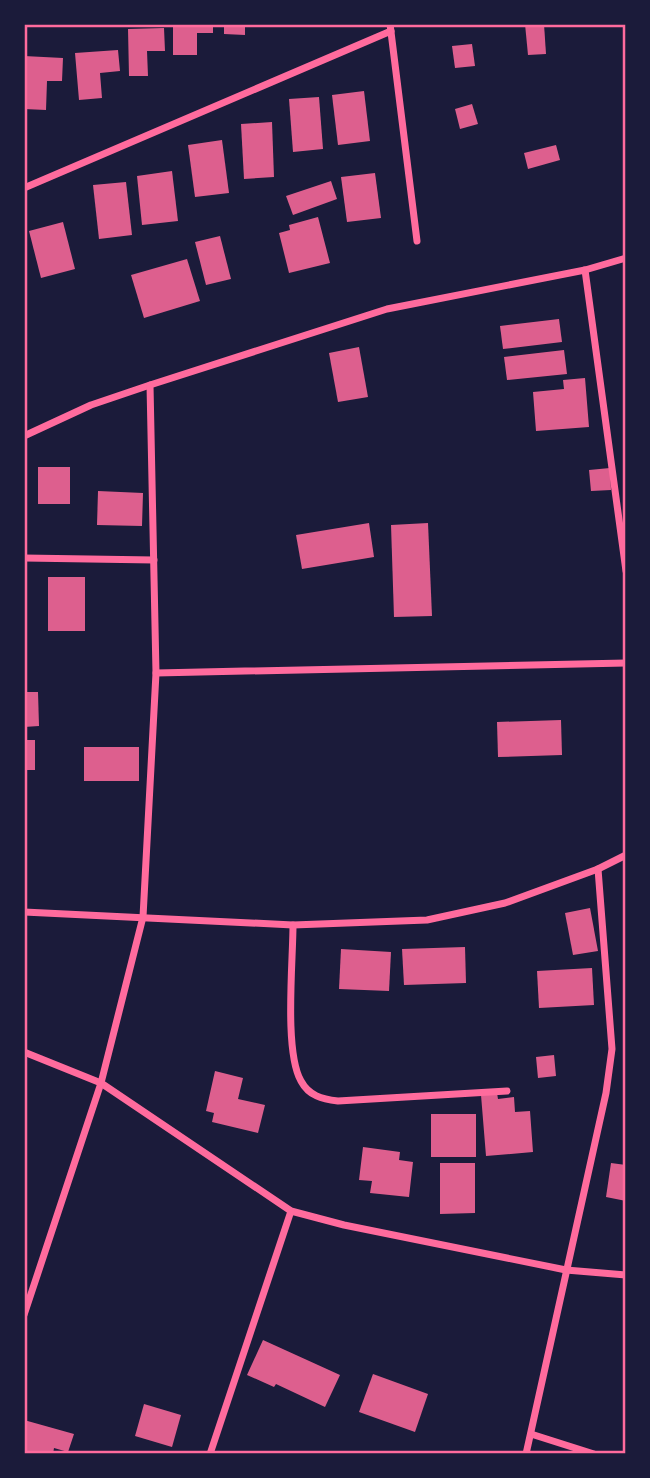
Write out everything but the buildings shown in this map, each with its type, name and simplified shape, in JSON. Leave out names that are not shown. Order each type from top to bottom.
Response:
[{"type":"street","points":[[24,188],[390,28],[417,241]]},
{"type":"street","points":[[24,436],[91,405],[387,309],[585,270],[625,258]]},
{"type":"street","points":[[585,270],[625,554],[625,571]]},
{"type":"street","points":[[24,1315],[101,1083],[144,917],[156,673],[150,385]]},
{"type":"street","points":[[24,558],[154,560]]},
{"type":"street","points":[[156,673],[625,663]]},
{"type":"street","points":[[24,912],[293,925],[427,920],[505,903],[598,869],[625,855]]},
{"type":"street","points":[[526,1454],[606,1094],[612,1049],[598,869]]},
{"type":"street","points":[[293,925],[291,1049],[301,1081],[311,1093],[320,1098],[338,1101],[507,1091]]},
{"type":"street","points":[[24,1052],[101,1083],[291,1211],[344,1225],[566,1270],[625,1275]]},
{"type":"street","points":[[209,1454],[291,1211]]},
{"type":"street","points":[[531,1434],[594,1454]]}]
